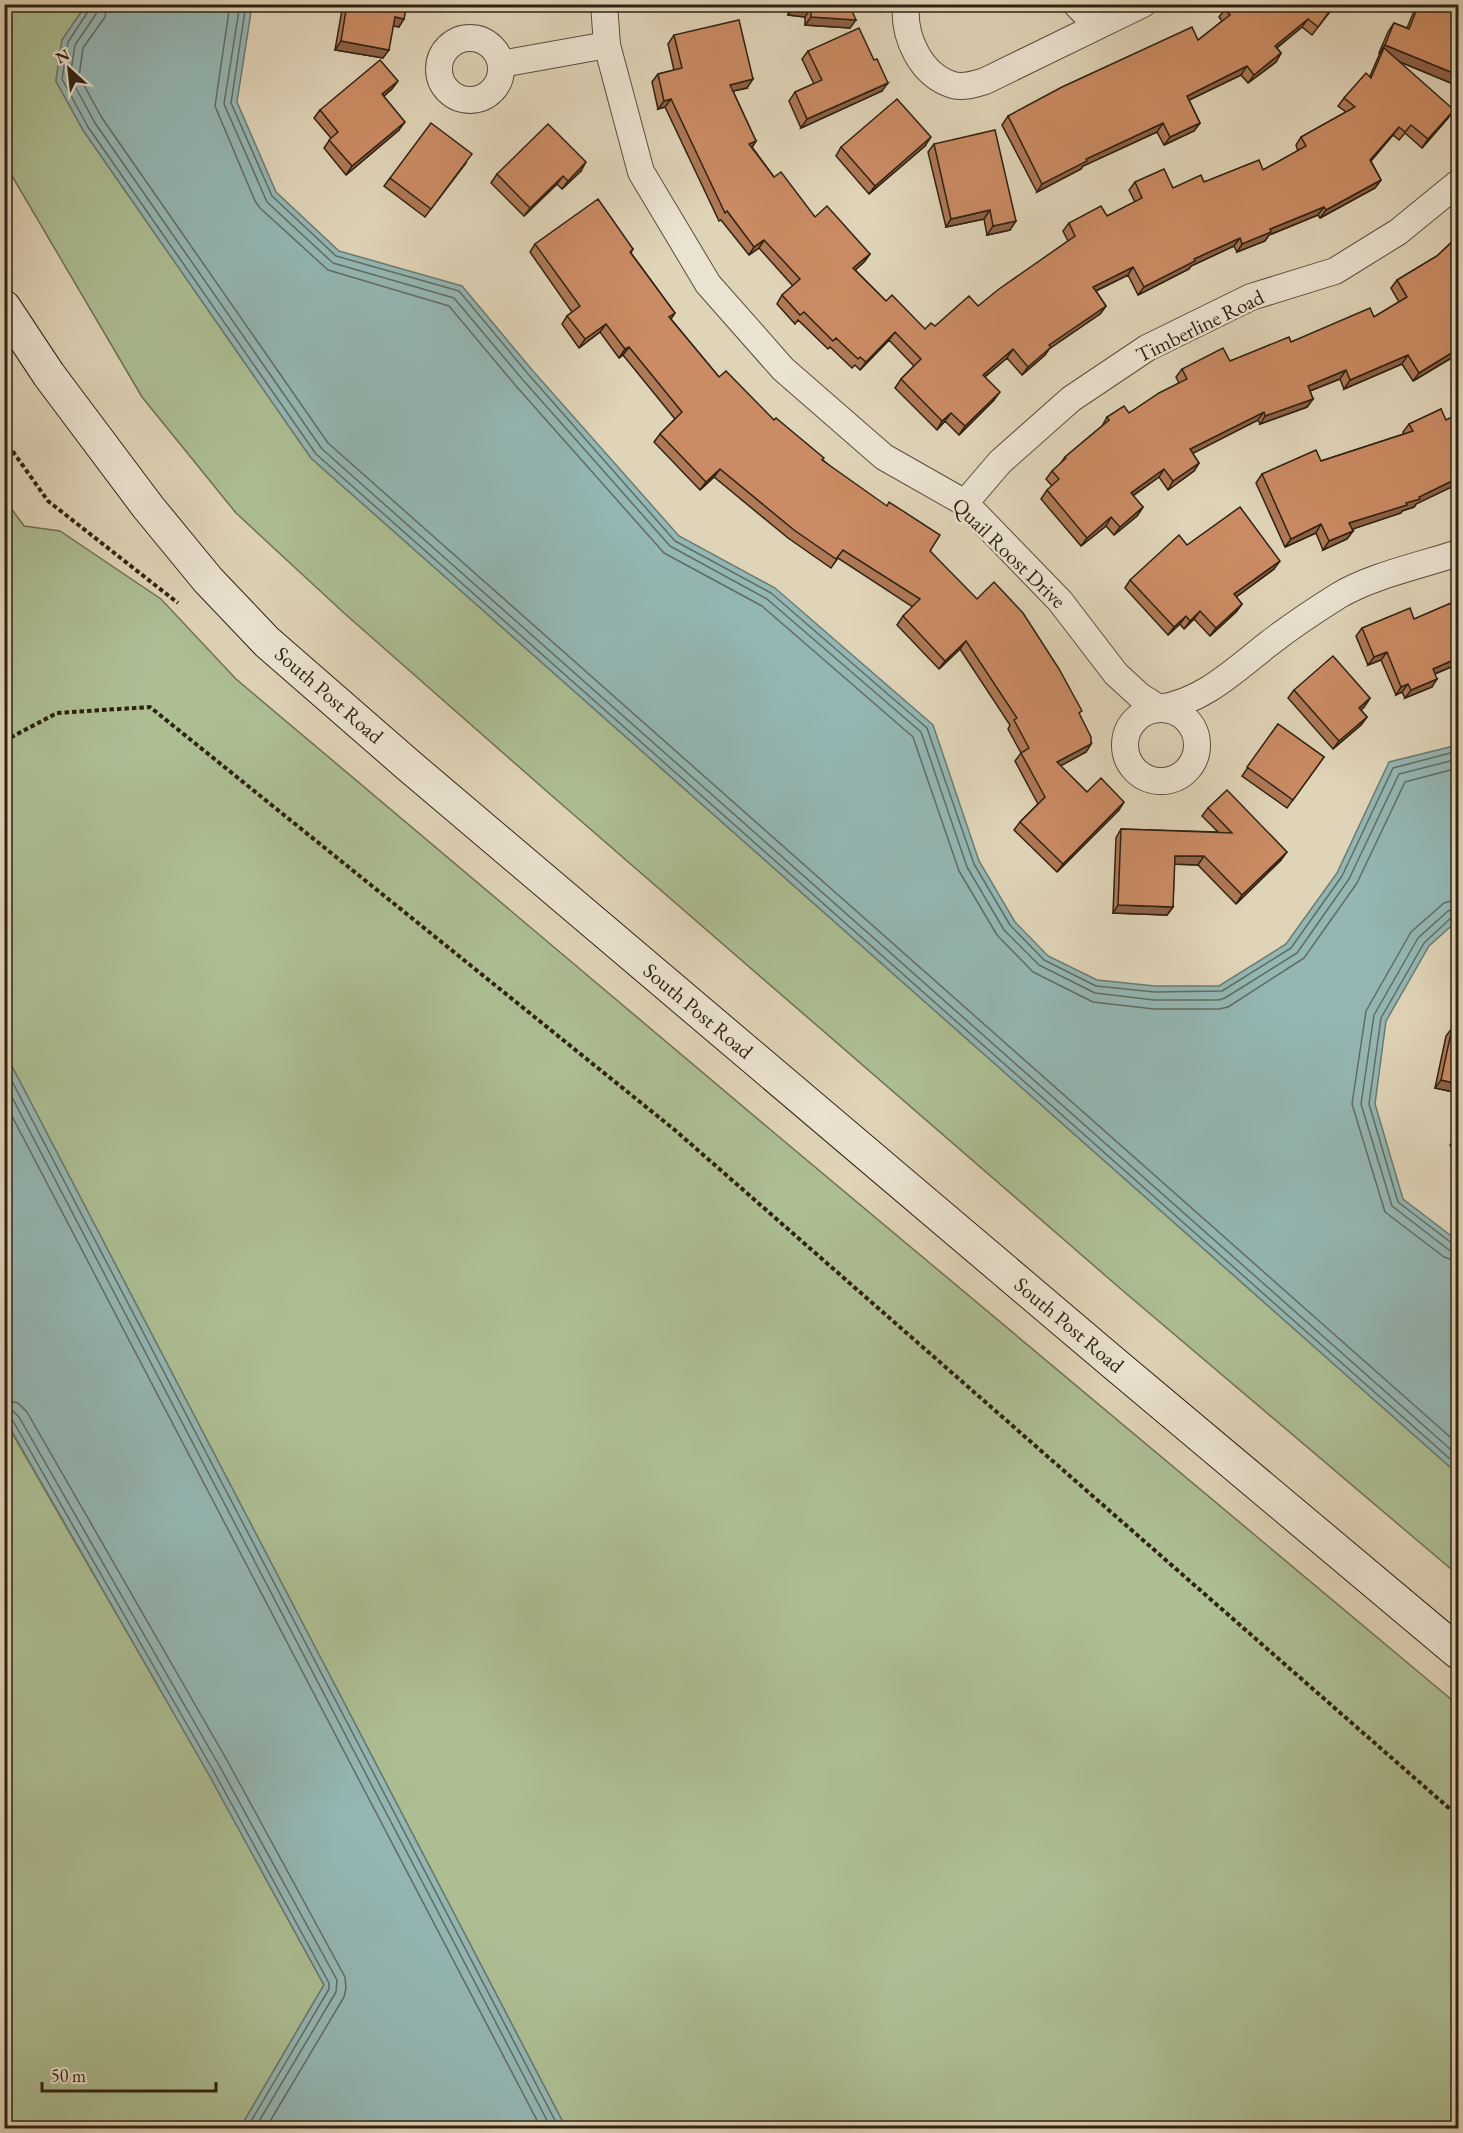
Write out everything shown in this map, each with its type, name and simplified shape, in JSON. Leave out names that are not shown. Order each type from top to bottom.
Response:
[{"type":"street","name":"Quail Roost Drive","points":[[604,4],[608,45],[641,172],[708,284],[783,369],[884,457],[965,503],[1060,601],[1095,650],[1140,696],[1159,708],[1178,706],[1203,693],[1298,621],[1341,594],[1374,580],[1458,553]]},
{"type":"street","points":[[906,4],[905,17],[910,40],[920,60],[935,76],[953,85],[969,86],[985,81],[1143,4]]},
{"type":"street","points":[[1076,4],[1097,26]]},
{"type":"street","points":[[501,64],[608,45]]},
{"type":"street","name":"Timberline Road","points":[[965,503],[1000,462],[1071,399],[1147,348],[1251,297],[1335,271],[1398,232],[1458,183]]},
{"type":"street","name":"South Post Road","points":[[4,307],[49,375],[163,525],[208,580],[267,642],[1110,1360],[1458,1652]]},
{"type":"street","points":[[4,336],[49,375]]},
{"type":"path","points":[[4,439],[48,501],[178,603]]},
{"type":"path","points":[[4,741],[57,713],[150,707],[676,1131],[1458,1816]]},
{"type":"green space","points":[[4,5],[86,5],[62,40],[56,81],[83,130],[311,458],[1458,1474],[1458,1575],[1122,1290],[551,795],[344,613],[236,513],[142,397],[5,164]]},
{"type":"green space","points":[[5,500],[24,526],[60,531],[161,599],[236,679],[1458,1705],[1458,2128],[566,2128],[5,1053]]},
{"type":"green space","points":[[4,1419],[208,1773],[324,1985],[240,2128],[5,2128]]},
{"type":"water","points":[[86,5],[255,5],[251,12],[237,102],[276,192],[339,251],[462,286],[533,371],[679,536],[775,588],[933,725],[979,861],[1015,922],[1048,956],[1097,980],[1155,986],[1219,986],[1286,944],[1337,873],[1389,762],[1458,745],[1458,920],[1429,946],[1386,1021],[1375,1104],[1403,1199],[1458,1241],[1458,1474],[311,458],[83,130],[56,81],[62,40]]},
{"type":"water","points":[[4,1053],[566,2128],[240,2128],[324,1985],[208,1773],[5,1419]]},
{"type":"building","points":[[347,4],[407,4],[404,19],[395,17],[389,50],[341,41]]},
{"type":"building","points":[[794,4],[849,4],[856,20],[811,17],[811,8],[794,7]]},
{"type":"building","points":[[1230,4],[1335,4],[1318,27],[1308,19],[1275,46],[1281,53],[1254,75],[1247,66],[1187,96],[1200,123],[1170,137],[1163,123],[1086,159],[1087,161],[1042,184],[1008,116],[1062,87],[1192,27],[1198,40],[1230,15],[1225,9]]},
{"type":"building","points":[[1419,4],[1458,4],[1458,75],[1385,45],[1394,23],[1409,29]]},
{"type":"building","points":[[739,20],[753,79],[730,85],[756,141],[749,144],[774,177],[781,172],[815,217],[827,206],[870,254],[853,268],[886,301],[892,295],[925,329],[931,323],[935,326],[969,296],[978,306],[1075,236],[1069,223],[1101,206],[1107,216],[1142,198],[1135,182],[1164,169],[1173,188],[1201,175],[1204,182],[1259,160],[1263,170],[1306,146],[1301,137],[1355,107],[1344,98],[1366,73],[1371,78],[1384,48],[1454,110],[1428,139],[1411,125],[1405,132],[1399,127],[1370,160],[1381,180],[1326,210],[1324,207],[1270,229],[1271,232],[1242,244],[1240,238],[1194,259],[1195,261],[1144,287],[1133,267],[1093,287],[1106,306],[1049,345],[1051,347],[1028,367],[1013,349],[983,375],[1000,392],[965,426],[951,413],[942,421],[901,379],[921,359],[895,332],[866,362],[860,357],[858,359],[836,338],[833,341],[804,312],[800,315],[782,295],[800,279],[764,240],[754,247],[727,211],[725,213],[671,99],[664,101],[658,74],[682,68],[674,35]]},
{"type":"building","points":[[859,28],[888,83],[807,119],[795,92],[822,80],[808,51]]},
{"type":"building","points":[[380,60],[398,81],[382,94],[405,122],[352,166],[329,140],[338,132],[320,110]]},
{"type":"building","points":[[897,99],[931,137],[875,186],[841,147]]},
{"type":"building","points":[[431,123],[472,154],[431,209],[390,178]]},
{"type":"building","points":[[548,124],[586,162],[568,181],[563,176],[530,208],[497,174]]},
{"type":"building","points":[[995,130],[1016,221],[993,226],[990,210],[951,219],[934,144]]},
{"type":"building","points":[[598,199],[633,249],[630,252],[675,313],[669,317],[719,377],[726,371],[774,420],[776,418],[824,458],[822,460],[887,506],[889,502],[940,535],[930,551],[977,599],[994,582],[1023,613],[1059,669],[1082,711],[1079,713],[1091,737],[1091,744],[1057,762],[1087,792],[1101,778],[1124,802],[1063,864],[1020,822],[1045,797],[1021,753],[1029,748],[1014,720],[1017,718],[966,641],[945,661],[903,616],[920,599],[843,550],[836,559],[794,530],[720,469],[706,482],[660,434],[682,412],[629,347],[625,349],[606,324],[585,339],[567,316],[580,306],[535,244]]},
{"type":"building","points":[[1458,236],[1458,349],[1419,373],[1408,355],[1350,380],[1346,370],[1308,386],[1313,399],[1265,416],[1264,412],[1190,449],[1199,463],[1173,481],[1164,469],[1131,493],[1143,507],[1120,527],[1111,517],[1087,538],[1047,490],[1059,479],[1052,471],[1109,420],[1107,417],[1124,406],[1129,413],[1159,393],[1187,379],[1182,369],[1223,348],[1230,361],[1289,337],[1291,342],[1370,308],[1374,317],[1407,297],[1397,280],[1437,256]]},
{"type":"building","points":[[1441,409],[1446,420],[1458,414],[1458,478],[1419,497],[1420,499],[1406,503],[1407,505],[1349,523],[1353,531],[1329,541],[1321,524],[1291,539],[1262,474],[1316,450],[1321,461],[1413,431],[1409,424]]},
{"type":"building","points":[[1240,507],[1280,561],[1234,594],[1242,604],[1216,628],[1200,611],[1190,621],[1186,616],[1174,627],[1130,580],[1179,535],[1187,545]]},
{"type":"building","points":[[1458,600],[1458,658],[1433,669],[1437,679],[1411,690],[1408,684],[1401,687],[1387,652],[1374,657],[1362,628],[1410,608],[1414,619]]},
{"type":"building","points":[[1333,656],[1370,698],[1359,708],[1367,717],[1339,741],[1294,690]]},
{"type":"building","points":[[1278,724],[1324,757],[1293,800],[1247,767]]},
{"type":"building","points":[[1227,790],[1287,852],[1242,895],[1204,856],[1175,856],[1173,907],[1118,905],[1121,829],[1232,833],[1208,808]]},
{"type":"building","points":[[1452,1028],[1458,1029],[1458,1084],[1441,1080]]}]
